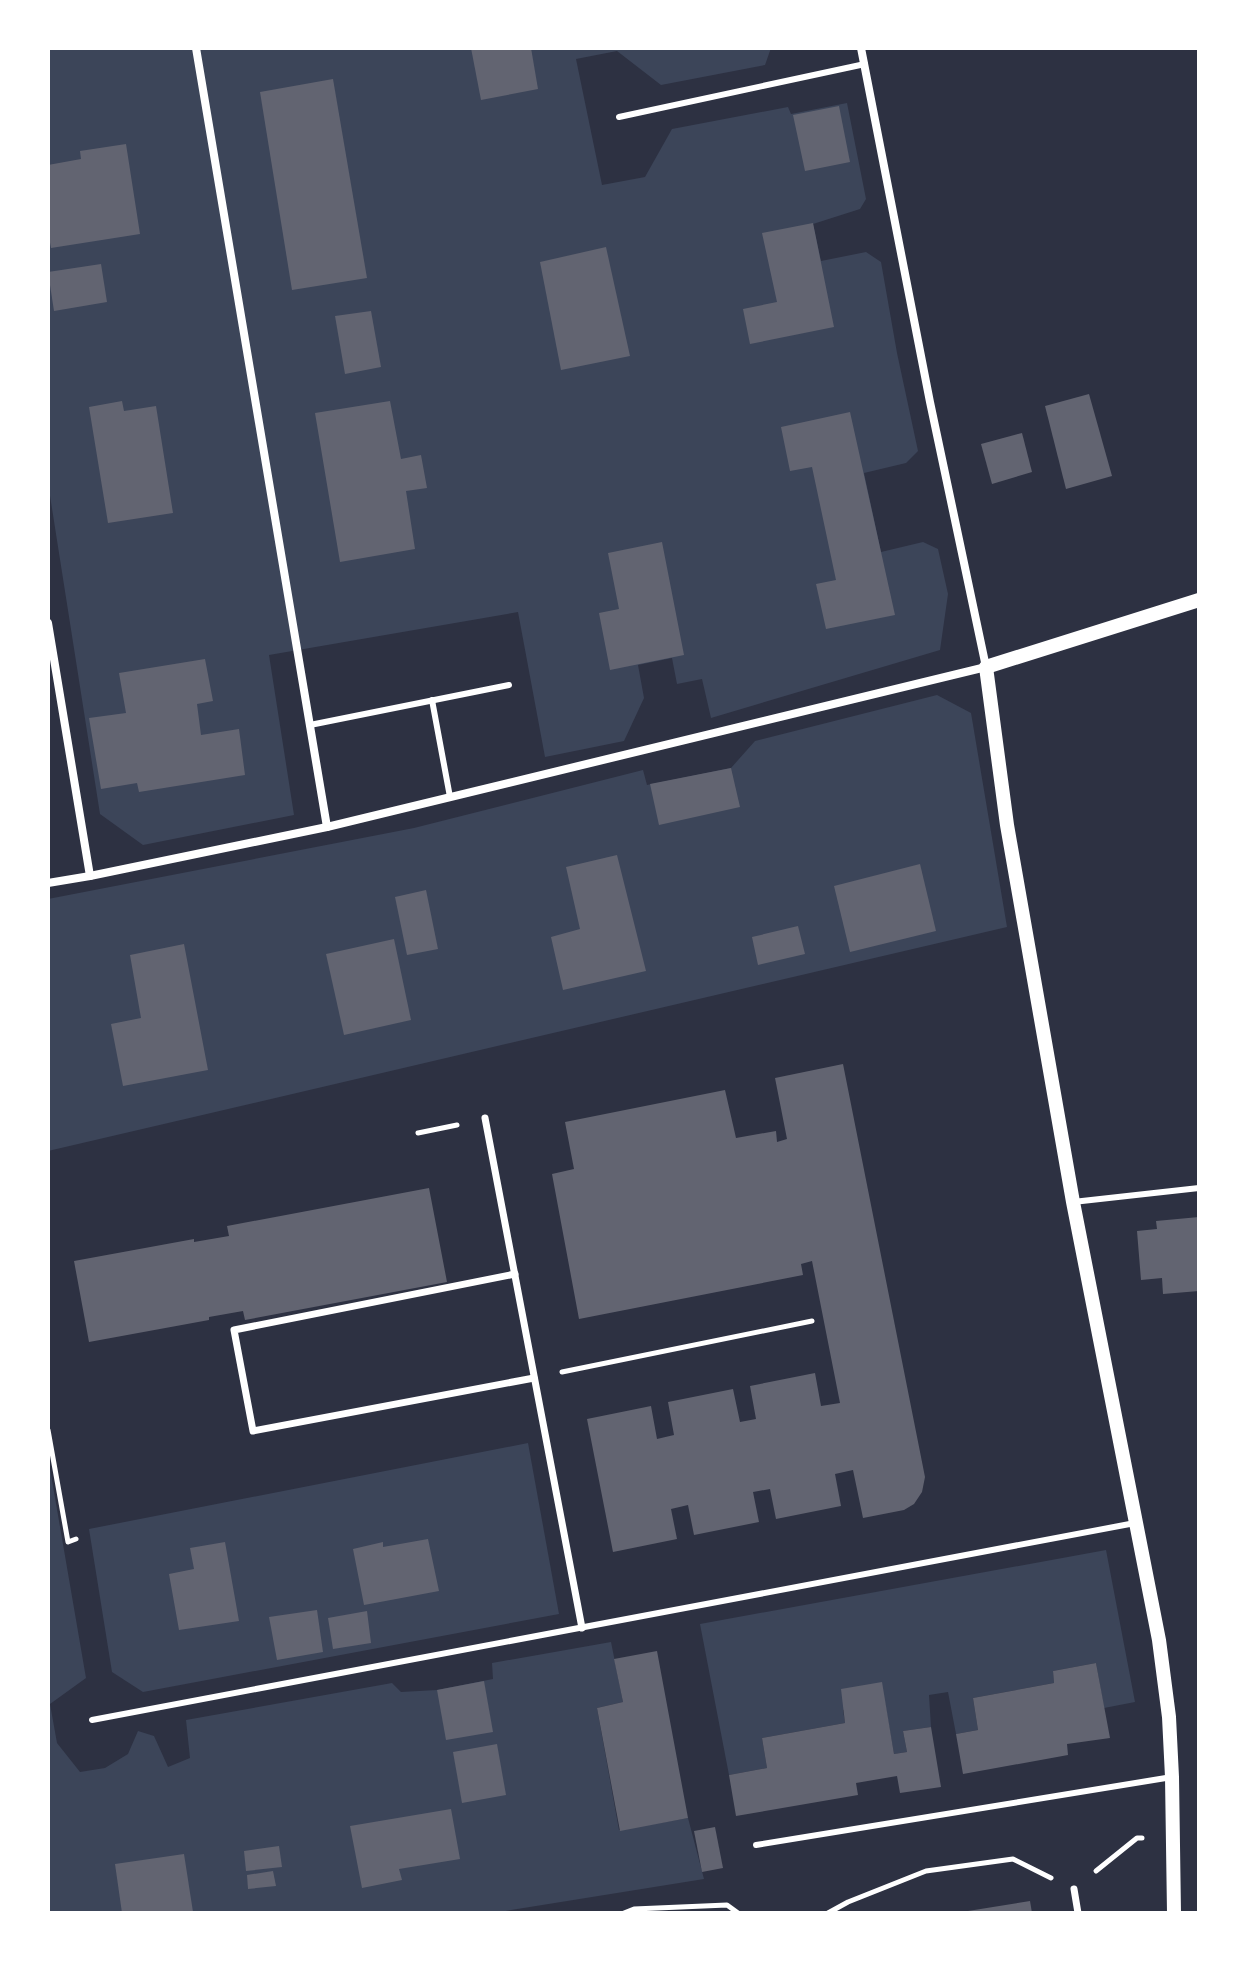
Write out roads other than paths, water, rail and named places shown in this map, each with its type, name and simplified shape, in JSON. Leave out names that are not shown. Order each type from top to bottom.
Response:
[{"type":"street","points":[[196,48],[327,827]]},
{"type":"street","points":[[861,48],[930,402],[986,667],[1007,825],[1073,1202],[1159,1640],[1169,1717],[1174,1913]]},
{"type":"street","points":[[48,883],[327,827],[986,667],[1199,600]]},
{"type":"street","points":[[48,623],[90,876]]},
{"type":"street","points":[[485,1118],[582,1628]]},
{"type":"street","points":[[515,1274],[234,1330],[253,1431],[534,1378]]},
{"type":"street","points":[[1074,1889],[1078,1913]]},
{"type":"lane","points":[[619,117],[865,64]]},
{"type":"lane","points":[[310,725],[509,685]]},
{"type":"lane","points":[[432,700],[450,797]]},
{"type":"lane","points":[[1073,1202],[1199,1188]]},
{"type":"lane","points":[[92,1720],[1135,1523]]},
{"type":"lane","points":[[756,1845],[1172,1777]]}]
